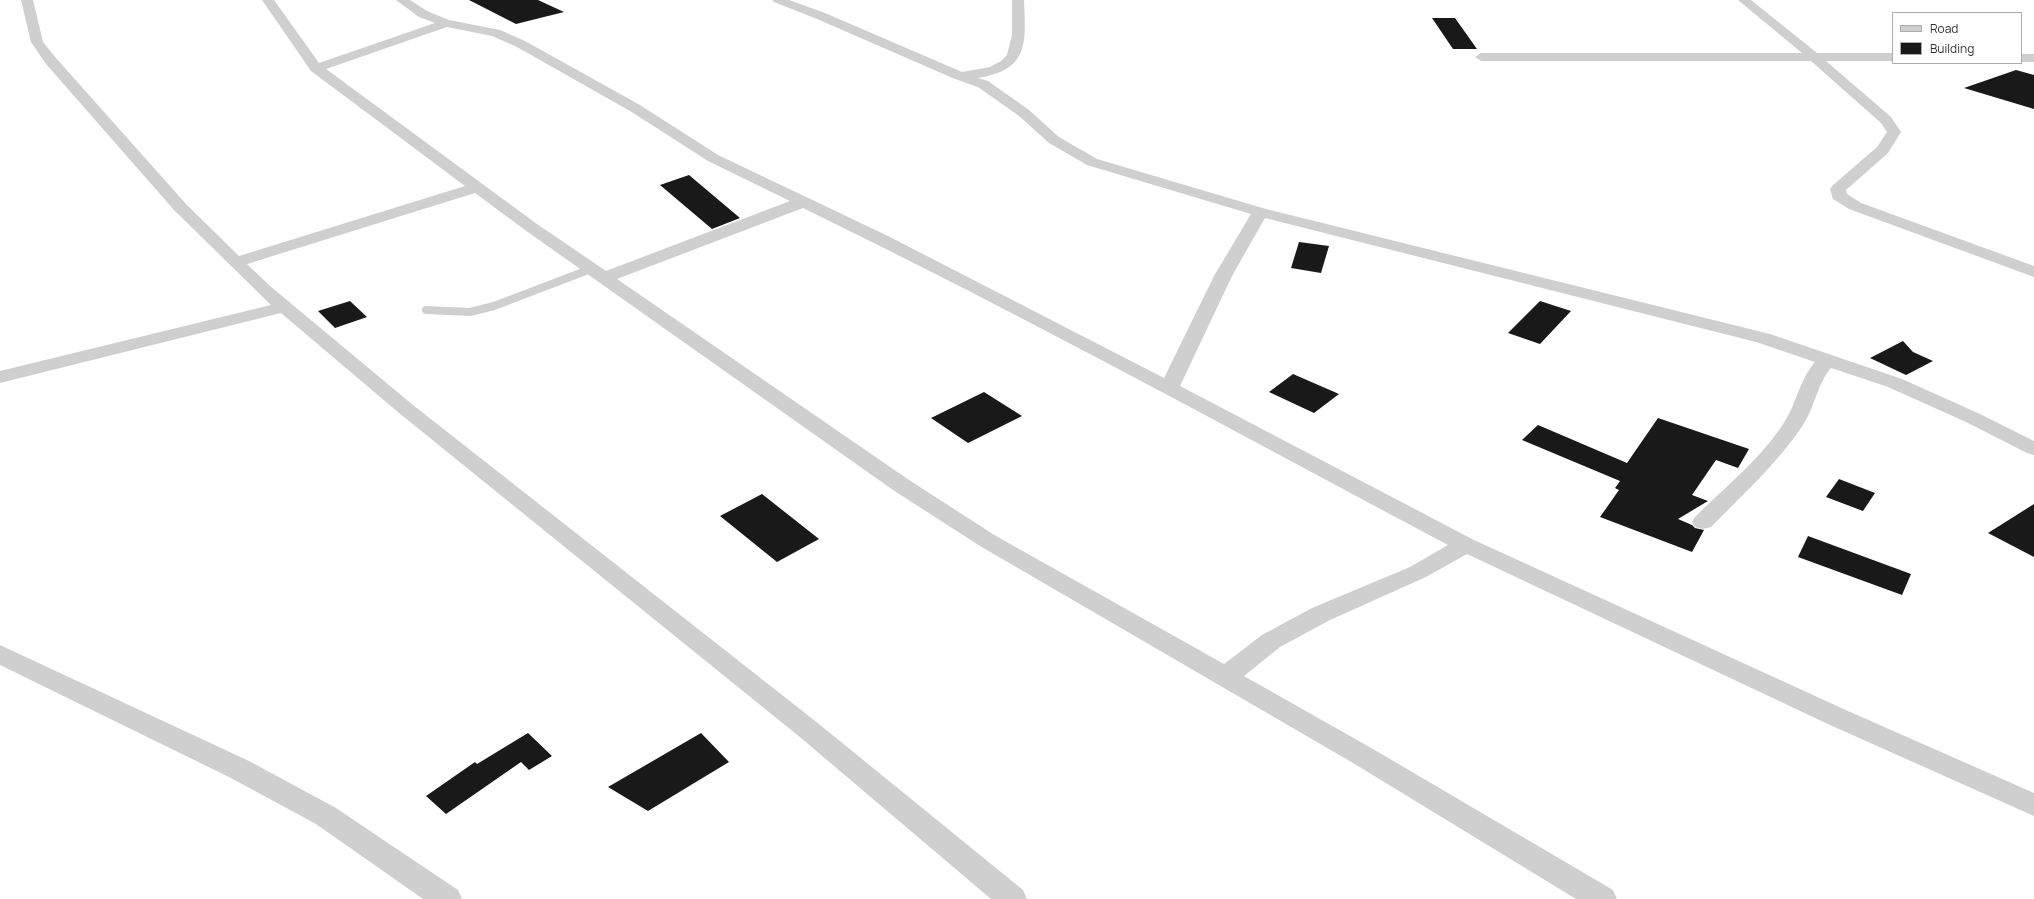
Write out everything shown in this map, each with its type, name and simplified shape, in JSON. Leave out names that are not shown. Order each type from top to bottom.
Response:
[{"type":"street","points":[[26,0],[37,42],[51,61],[180,207],[236,262],[285,307],[406,409],[810,731],[1012,899]]},
{"type":"street","points":[[268,0],[316,68],[477,187],[901,485],[981,537],[1362,756],[1602,899]]},
{"type":"street","points":[[402,0],[423,14],[446,23],[496,33],[521,44],[635,108],[713,158],[882,240],[1169,388],[1466,545],[1832,715],[2034,805]]},
{"type":"street","points":[[778,0],[821,16],[960,76],[983,84],[1024,113],[1054,140],[1088,161],[1260,212],[1756,336],[1828,359],[1895,383],[1973,418],[2034,449]]},
{"type":"street","points":[[960,76],[987,73],[1003,66],[1016,53],[1019,24],[1018,0]]},
{"type":"street","points":[[1744,0],[1813,56],[1886,120],[1894,132],[1883,150],[1838,189],[1838,196],[1855,206],[2034,272]]},
{"type":"street","points":[[316,68],[446,23]]},
{"type":"street","points":[[1481,56],[1892,57]]},
{"type":"street","points":[[2022,58],[2034,58]]},
{"type":"street","points":[[236,262],[477,187]]},
{"type":"street","points":[[598,273],[803,202]]},
{"type":"street","points":[[1169,388],[1224,276],[1260,212]]},
{"type":"street","points":[[0,377],[285,307]]},
{"type":"street","points":[[1703,522],[1770,454],[1794,423],[1806,399],[1814,375],[1828,359]]},
{"type":"street","points":[[1225,677],[1271,641],[1320,614],[1418,572],[1466,545]]},
{"type":"street","points":[[0,654],[239,769],[326,816],[447,899]]},
{"type":"lane","points":[[426,310],[470,312],[494,306],[598,273]]},
{"type":"building","points":[[469,0],[538,0],[564,12],[516,24]]},
{"type":"building","points":[[1432,18],[1455,18],[1477,49],[1453,49]]},
{"type":"building","points":[[2016,70],[2034,75],[2034,109],[1964,88]]},
{"type":"building","points":[[689,175],[740,218],[712,229],[660,185]]},
{"type":"building","points":[[1299,242],[1329,246],[1321,273],[1291,268]]},
{"type":"building","points":[[350,301],[367,317],[335,328],[318,311]]},
{"type":"building","points":[[1540,301],[1571,311],[1540,344],[1508,333]]},
{"type":"building","points":[[1903,341],[1913,352],[1933,361],[1906,375],[1870,358]]},
{"type":"building","points":[[1293,374],[1339,394],[1314,413],[1269,392]]},
{"type":"building","points":[[984,392],[1022,416],[968,443],[931,418]]},
{"type":"building","points":[[1658,418],[1749,449],[1738,468],[1716,460],[1692,495],[1708,501],[1678,519],[1692,525],[1695,528],[1704,530],[1692,552],[1600,517],[1619,490],[1615,488],[1620,481],[1522,440],[1538,425],[1627,463]]},
{"type":"building","points":[[1839,479],[1875,493],[1863,511],[1826,497]]},
{"type":"building","points":[[762,494],[819,539],[777,562],[720,516]]},
{"type":"building","points":[[2034,504],[2034,557],[1988,533]]},
{"type":"building","points":[[1808,536],[1911,574],[1902,595],[1798,557]]},
{"type":"building","points":[[528,733],[552,756],[529,770],[521,762],[446,814],[426,796],[475,762],[477,764]]},
{"type":"building","points":[[701,733],[729,762],[648,811],[608,787]]}]
